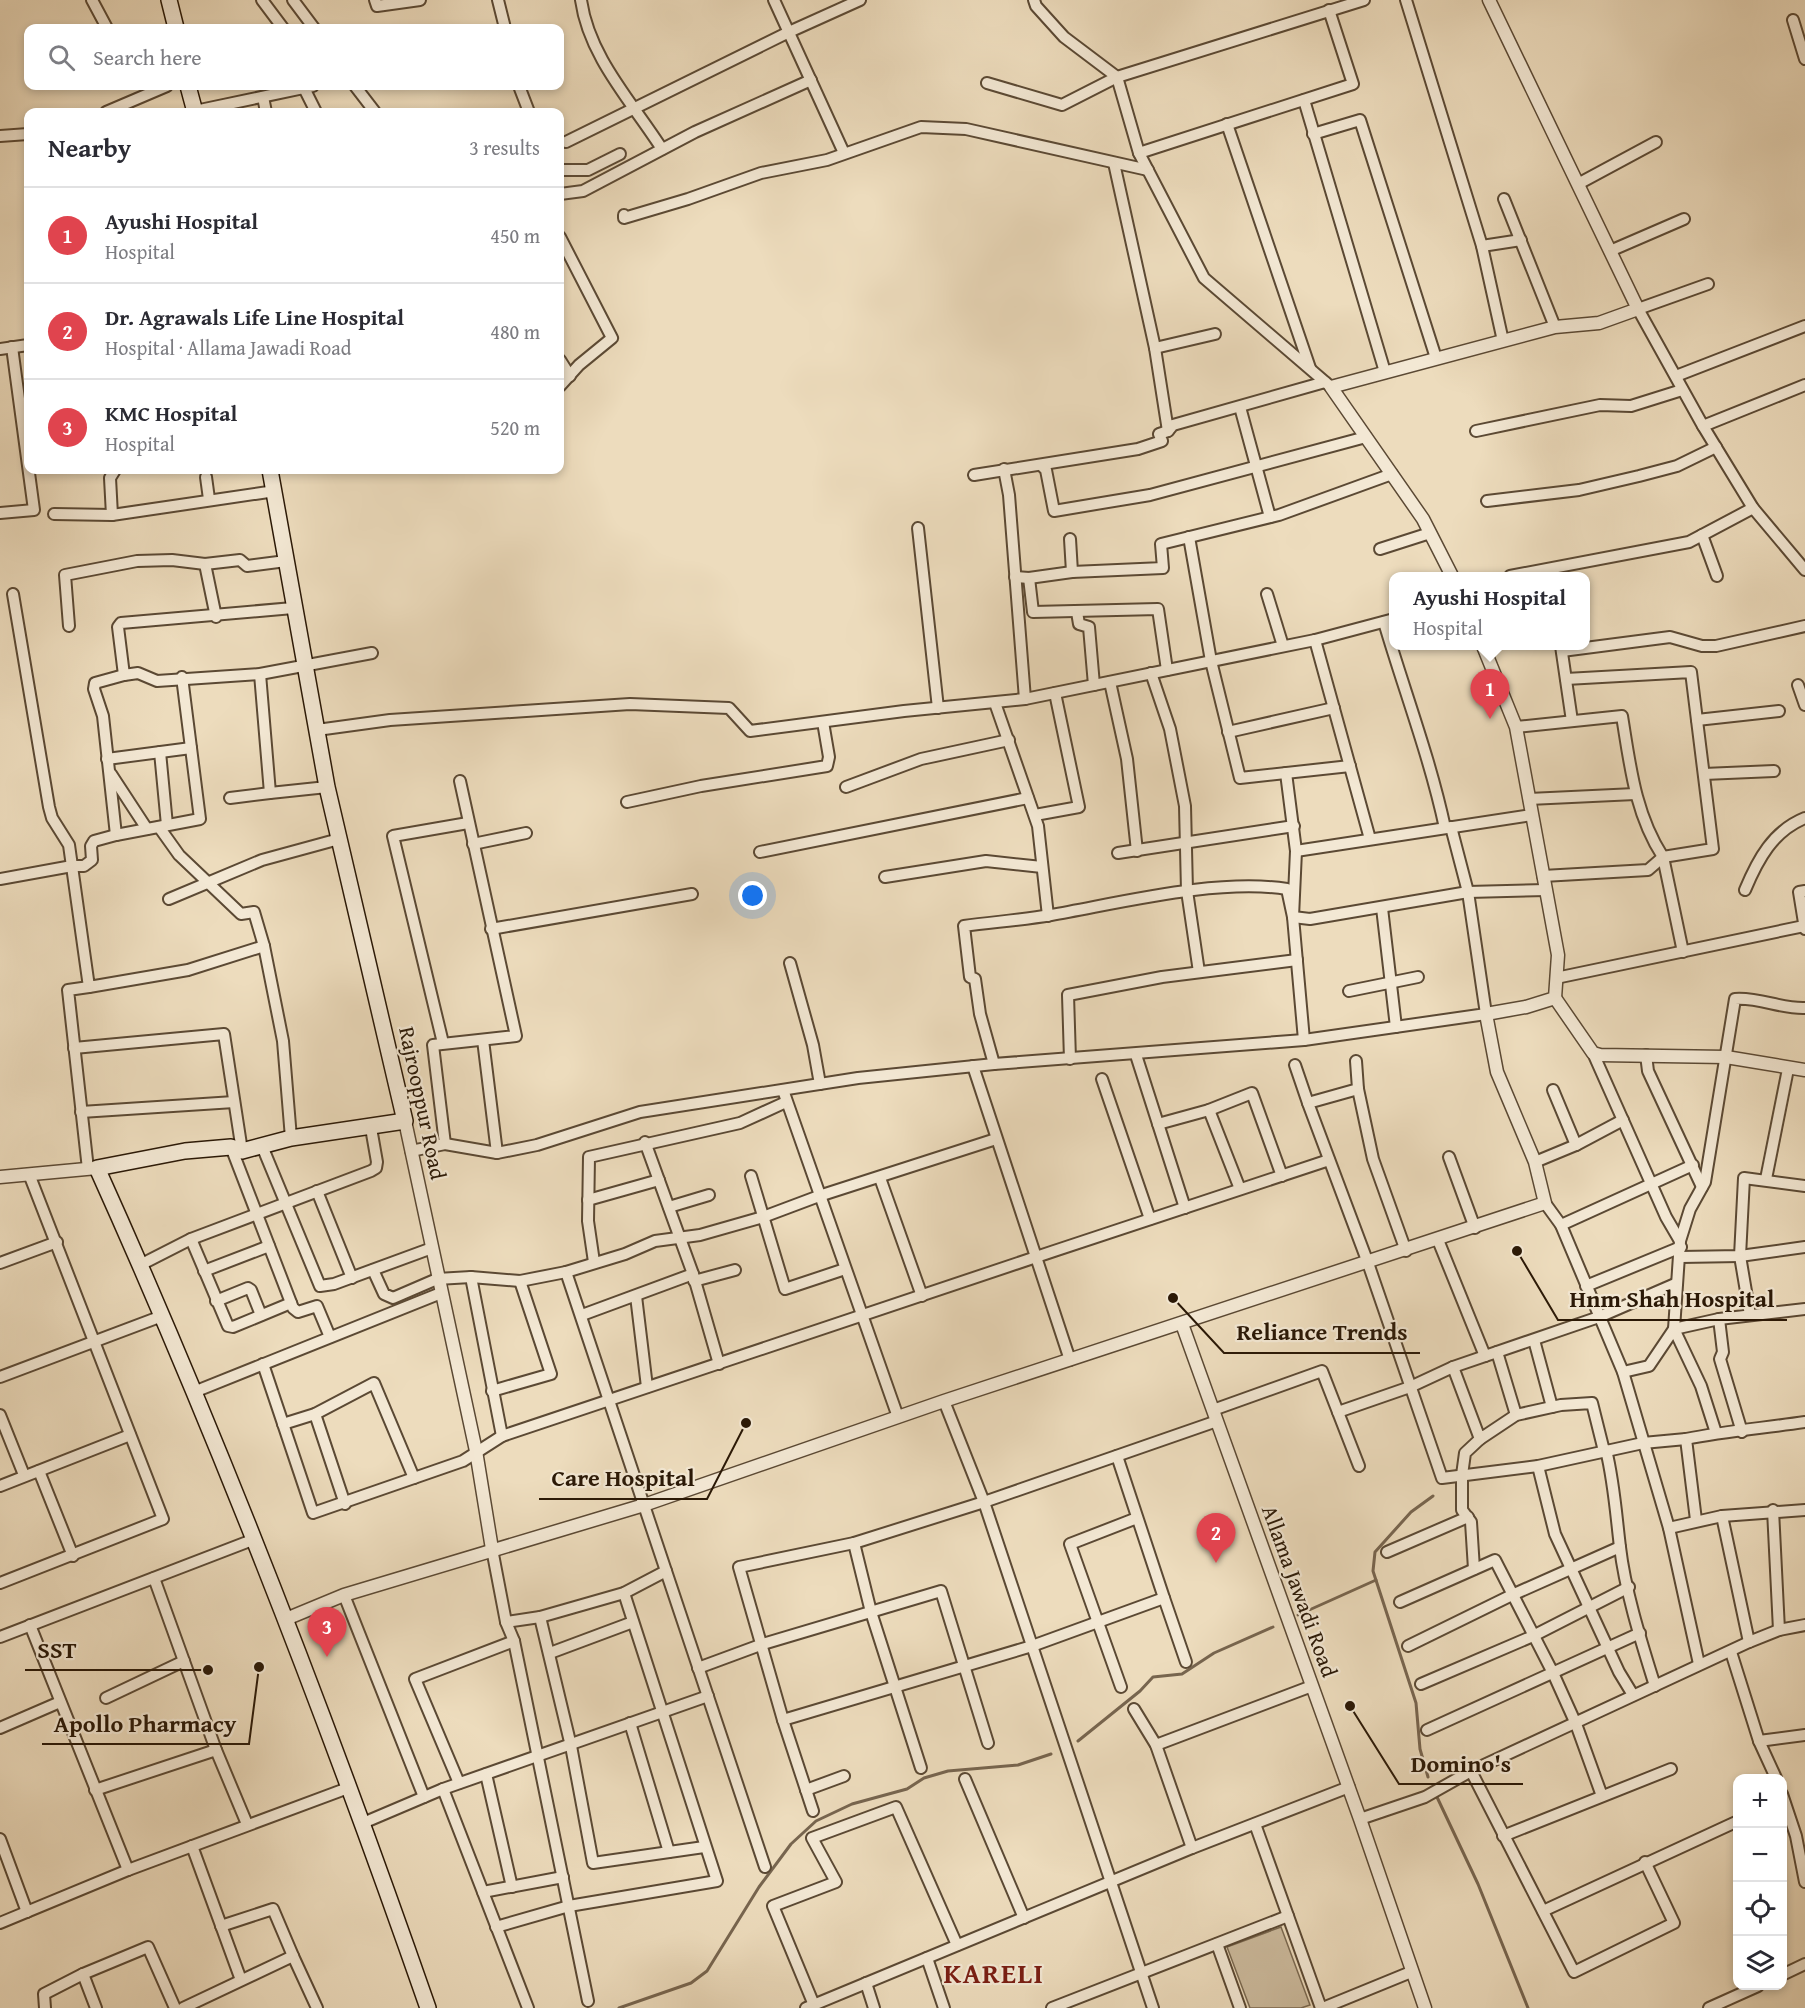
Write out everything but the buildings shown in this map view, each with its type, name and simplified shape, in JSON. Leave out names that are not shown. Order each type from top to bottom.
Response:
[{"type":"main road","points":[[170,0],[175,24]]},
{"type":"main road","points":[[190,90],[194,108]]},
{"type":"main road","name":"Rajrooppur Road","points":[[271,474],[293,608],[327,787],[405,1121]]},
{"type":"main road","points":[[405,1121],[371,1128],[291,1138],[262,1146],[184,1151],[92,1168],[141,1265],[255,1539],[363,1823],[428,2008]]},
{"type":"street","points":[[92,0],[104,24]]},
{"type":"street","points":[[262,0],[279,24]]},
{"type":"street","points":[[293,0],[311,24]]},
{"type":"street","points":[[375,0],[377,6],[420,0]]},
{"type":"street","points":[[498,0],[504,24]]},
{"type":"street","points":[[581,0],[583,16],[598,54],[636,107],[662,149]]},
{"type":"street","points":[[774,0],[844,153]]},
{"type":"street","points":[[566,142],[789,32],[860,0]]},
{"type":"street","points":[[1034,0],[1036,6],[1064,37],[1117,77],[1139,153],[1204,278],[1328,384],[1392,474],[1430,533],[1450,572]]},
{"type":"street","points":[[987,83],[1062,105],[1117,77],[1364,0]]},
{"type":"street","points":[[1406,0],[1482,246],[1503,341]]},
{"type":"street","points":[[1488,0],[1638,309],[1682,390],[1753,508],[1805,570]]},
{"type":"street","points":[[1139,153],[1353,84],[1329,10]]},
{"type":"street","points":[[1793,20],[1805,58]]},
{"type":"street","points":[[564,193],[583,191],[662,149],[811,80]]},
{"type":"street","points":[[115,108],[158,90]]},
{"type":"street","points":[[213,108],[292,90]]},
{"type":"street","points":[[310,90],[315,108]]},
{"type":"street","points":[[358,90],[372,108]]},
{"type":"street","points":[[521,90],[527,108]]},
{"type":"street","points":[[262,97],[265,108]]},
{"type":"street","points":[[1304,100],[1385,372]]},
{"type":"street","points":[[1313,134],[1360,120],[1436,358]]},
{"type":"street","points":[[1227,124],[1311,370]]},
{"type":"street","points":[[624,215],[624,218],[665,207],[761,172],[788,168],[844,153],[921,127],[966,129],[1148,170]]},
{"type":"street","points":[[0,136],[24,134]]},
{"type":"street","points":[[1578,184],[1656,142]]},
{"type":"street","points":[[564,170],[588,171],[620,154]]},
{"type":"street","points":[[1114,163],[1155,348],[1168,432]]},
{"type":"street","points":[[1504,199],[1555,327]]},
{"type":"street","points":[[1610,251],[1684,219]]},
{"type":"street","points":[[1482,246],[1521,240]]},
{"type":"street","points":[[564,245],[612,338],[564,382]]},
{"type":"street","points":[[974,475],[1138,449],[1162,441],[1159,434],[1168,432],[1173,425],[1555,327],[1599,323],[1708,284]]},
{"type":"street","points":[[1676,376],[1805,326]]},
{"type":"street","points":[[1155,348],[1215,334]]},
{"type":"street","points":[[0,349],[24,346]]},
{"type":"street","points":[[12,347],[24,436]]},
{"type":"street","points":[[564,366],[570,376]]},
{"type":"street","points":[[1703,426],[1805,385]]},
{"type":"street","points":[[1476,431],[1600,405],[1631,406],[1682,390]]},
{"type":"street","points":[[1240,406],[1270,517]]},
{"type":"street","points":[[1041,465],[1046,470],[1054,511],[1150,495],[1366,437]]},
{"type":"street","points":[[1487,501],[1579,490],[1619,481],[1677,466],[1716,447]]},
{"type":"street","points":[[1004,469],[1009,495],[1025,699]]},
{"type":"street","points":[[0,513],[34,510],[29,474]]},
{"type":"street","points":[[112,474],[110,478],[112,515]]},
{"type":"street","points":[[1015,577],[1029,578],[1072,572],[1163,568],[1161,544],[1270,517],[1392,474]]},
{"type":"street","points":[[206,477],[209,499]]},
{"type":"street","points":[[54,514],[112,515],[274,491]]},
{"type":"street","points":[[1550,572],[1689,542],[1753,508]]},
{"type":"street","points":[[918,528],[938,708]]},
{"type":"street","points":[[1380,549],[1430,533]]},
{"type":"street","points":[[1702,535],[1717,576]]},
{"type":"street","points":[[1190,537],[1211,661],[1240,778],[1350,766]]},
{"type":"street","points":[[1070,539],[1072,572]]},
{"type":"street","points":[[69,626],[65,575],[137,561],[172,560],[204,564],[240,560],[247,566],[286,561]]},
{"type":"street","points":[[204,564],[216,617]]},
{"type":"street","points":[[1029,578],[1033,612],[1158,609],[1167,670]]},
{"type":"street","points":[[13,594],[49,807],[52,818],[69,845],[89,987]]},
{"type":"street","points":[[1267,594],[1283,646]]},
{"type":"street","points":[[124,675],[118,627],[121,623],[216,617],[293,608]]},
{"type":"street","points":[[1077,612],[1079,624],[1089,627],[1094,685]]},
{"type":"street","points":[[317,730],[390,720],[630,704],[729,708],[750,731],[1025,699],[1315,640],[1389,620]]},
{"type":"street","points":[[1590,645],[1670,637],[1702,646],[1716,646],[1805,626]]},
{"type":"street","points":[[1315,640],[1370,839]]},
{"type":"street","points":[[1396,650],[1419,741],[1435,781],[1468,892],[1497,1072],[1534,1162],[1545,1203],[1561,1225],[1623,1372],[1642,1443],[1669,1528],[1699,1664]]},
{"type":"street","points":[[1485,650],[1516,727],[1558,955],[1555,998],[1593,1053],[1681,1248]]},
{"type":"street","points":[[1561,650],[1572,721]]},
{"type":"street","points":[[116,835],[103,716],[94,688],[95,683],[138,673],[157,681],[182,677],[260,674],[372,653]]},
{"type":"street","points":[[1543,876],[1648,870],[1664,857],[1713,849],[1691,672],[1566,679]]},
{"type":"street","points":[[1151,673],[1170,729],[1185,806],[1187,891],[1199,972]]},
{"type":"street","points":[[260,674],[270,793]]},
{"type":"street","points":[[0,879],[72,866],[84,867],[92,860],[91,846],[94,841],[200,819],[182,677]]},
{"type":"street","points":[[1110,682],[1127,759],[1137,851]]},
{"type":"street","points":[[1798,685],[1805,705]]},
{"type":"street","points":[[1035,815],[1079,807],[1055,693]]},
{"type":"street","points":[[995,703],[1035,815],[1048,916]]},
{"type":"street","points":[[1228,732],[1334,708]]},
{"type":"street","points":[[1697,720],[1779,711]]},
{"type":"street","points":[[1516,727],[1622,716],[1635,794],[1656,845],[1664,857],[1683,952]]},
{"type":"street","points":[[627,802],[702,786],[827,766],[829,757],[823,722]]},
{"type":"street","points":[[846,787],[921,759],[1009,740]]},
{"type":"street","points":[[107,759],[191,748]]},
{"type":"street","points":[[160,752],[163,826],[179,855],[241,914],[254,912],[264,946],[283,1041],[291,1138]]},
{"type":"street","points":[[1704,774],[1774,771]]},
{"type":"street","points":[[109,772],[147,829]]},
{"type":"street","points":[[1286,773],[1296,850],[1293,917]]},
{"type":"street","points":[[445,1144],[433,1045],[516,1036],[460,781]]},
{"type":"street","points":[[230,798],[327,787]]},
{"type":"street","points":[[1529,799],[1635,794]]},
{"type":"street","points":[[760,852],[1028,798]]},
{"type":"street","points":[[1296,850],[1532,815]]},
{"type":"street","points":[[1745,890],[1752,872],[1775,836],[1792,823],[1805,818]]},
{"type":"street","points":[[443,1043],[393,836],[468,823]]},
{"type":"street","points":[[1118,853],[1294,826]]},
{"type":"street","points":[[473,844],[526,833]]},
{"type":"street","points":[[170,899],[282,853],[339,839]]},
{"type":"street","points":[[885,878],[986,861],[1042,867]]},
{"type":"street","points":[[994,1064],[980,1014],[975,979],[970,977],[964,926],[1048,916],[1187,891],[1268,885],[1287,888],[1298,960],[1304,1040]]},
{"type":"street","points":[[1293,917],[1310,919],[1468,892],[1546,890]]},
{"type":"street","points":[[1556,978],[1805,928],[1799,892],[1805,891]]},
{"type":"street","points":[[491,929],[692,894]]},
{"type":"street","points":[[1382,908],[1396,1027]]},
{"type":"street","points":[[0,1177],[92,1168],[81,1112],[68,990],[188,970],[264,946]]},
{"type":"street","points":[[1070,1059],[1068,995],[1199,972],[1298,960]]},
{"type":"street","points":[[790,963],[813,1045],[820,1084]]},
{"type":"street","points":[[1349,991],[1418,977]]},
{"type":"street","points":[[411,1151],[445,1144],[497,1153],[537,1145],[640,1112],[820,1084],[994,1064],[1136,1055],[1304,1040],[1486,1014],[1526,1007],[1555,998]]},
{"type":"street","points":[[1716,1432],[1701,1386],[1674,1329],[1675,1284],[1681,1248],[1690,1209],[1702,1187],[1735,999],[1750,998],[1782,1006],[1805,1008]]},
{"type":"street","points":[[74,1048],[224,1034],[234,1102],[237,1149],[257,1214],[295,1312],[317,1306],[330,1337]]},
{"type":"street","points":[[483,1040],[497,1153]]},
{"type":"street","points":[[1593,1053],[1726,1057],[1805,1070]]},
{"type":"street","points":[[1136,1055],[1185,1208]]},
{"type":"street","points":[[1646,1055],[1648,1071],[1702,1187]]},
{"type":"street","points":[[1356,1061],[1358,1089],[1373,1159],[1406,1251]]},
{"type":"street","points":[[1295,1065],[1368,1263],[1442,1478],[1538,1466],[1642,1443],[1686,1439],[1716,1432],[1742,1432],[1805,1422]]},
{"type":"street","points":[[974,1066],[1070,1360]]},
{"type":"street","points":[[1766,1179],[1788,1069]]},
{"type":"street","points":[[1102,1080],[1150,1219]]},
{"type":"street","points":[[1308,1103],[1358,1089]]},
{"type":"street","points":[[783,1090],[898,1417]]},
{"type":"street","points":[[1553,1090],[1576,1144]]},
{"type":"street","points":[[1158,1124],[1209,1110],[1252,1093],[1282,1176]]},
{"type":"street","points":[[594,1262],[588,1200],[589,1157],[645,1142],[740,1123],[786,1101]]},
{"type":"street","points":[[81,1112],[234,1102]]},
{"type":"street","points":[[1209,1110],[1240,1190]]},
{"type":"street","points":[[1534,1162],[1623,1120]]},
{"type":"street","name":"Rajrooppur Road","points":[[405,1121],[476,1451],[492,1549]]},
{"type":"street","points":[[141,1265],[191,1239],[376,1168],[371,1128]]},
{"type":"street","points":[[373,1270],[384,1294],[393,1298],[438,1279],[471,1277],[520,1281],[566,1272],[625,1254],[655,1241],[700,1235],[763,1217],[819,1196],[996,1139]]},
{"type":"street","points":[[645,1142],[680,1238],[719,1364]]},
{"type":"street","points":[[262,1146],[320,1286],[325,1287],[352,1278],[432,1248]]},
{"type":"street","points":[[1449,1157],[1474,1228]]},
{"type":"street","points":[[263,1364],[313,1513],[345,1504],[463,1461],[502,1436],[862,1317],[1035,1256],[1329,1160]]},
{"type":"street","points":[[1561,1225],[1693,1165]]},
{"type":"street","points":[[0,1583],[163,1519],[29,1174]]},
{"type":"street","points":[[751,1176],[785,1289],[845,1269]]},
{"type":"street","points":[[880,1178],[922,1296]]},
{"type":"street","points":[[1750,1315],[1740,1256],[1744,1178],[1766,1179],[1805,1186]]},
{"type":"street","points":[[588,1200],[659,1180]]},
{"type":"street","points":[[316,1191],[352,1278]]},
{"type":"street","points":[[669,1207],[710,1195]]},
{"type":"street","points":[[286,1619],[344,1595],[644,1505],[944,1401],[1406,1251],[1545,1203]]},
{"type":"street","points":[[191,1239],[228,1326],[233,1327],[291,1303]]},
{"type":"street","points":[[1438,1240],[1485,1356]]},
{"type":"street","points":[[0,1263],[57,1242]]},
{"type":"street","points":[[204,1271],[269,1245]]},
{"type":"street","points":[[1586,1286],[1681,1248],[1740,1256],[1805,1247]]},
{"type":"street","points":[[582,1315],[693,1277],[735,1270]]},
{"type":"street","points":[[566,1272],[765,1867]]},
{"type":"street","points":[[471,1277],[502,1436]]},
{"type":"street","points":[[492,1391],[551,1374],[520,1281]]},
{"type":"street","points":[[1338,1412],[1410,1387],[1454,1367],[1599,1317],[1675,1284]]},
{"type":"street","points":[[216,1301],[248,1288],[261,1315]]},
{"type":"street","points":[[194,1392],[441,1293]]},
{"type":"street","points":[[636,1296],[647,1388]]},
{"type":"street","points":[[1623,1372],[1649,1365],[1674,1329],[1719,1319],[1805,1309]]},
{"type":"street","points":[[0,1377],[162,1316]]},
{"type":"street","points":[[1719,1319],[1723,1352],[1720,1359],[1742,1432]]},
{"type":"street","name":"Allama Jawadi Road","points":[[1182,1324],[1349,1787],[1425,2008]]},
{"type":"street","points":[[1534,1340],[1552,1407]]},
{"type":"street","points":[[1497,1352],[1516,1415]]},
{"type":"street","points":[[1454,1367],[1480,1439]]},
{"type":"street","points":[[813,1811],[783,1720],[739,1567],[854,1543],[984,1502],[1117,1456],[1322,1371],[1359,1466]]},
{"type":"street","points":[[284,1424],[315,1414],[375,1383],[414,1478]]},
{"type":"street","points":[[944,1401],[984,1502],[1153,2008]]},
{"type":"street","points":[[1474,1569],[1468,1517],[1462,1510],[1462,1475],[1465,1453],[1480,1439],[1516,1415],[1552,1407],[1592,1403],[1605,1450],[1619,1523],[1620,1547],[1655,1686]]},
{"type":"street","points":[[315,1414],[345,1504]]},
{"type":"street","points":[[1,1421],[24,1474]]},
{"type":"street","points":[[0,1486],[24,1474],[39,1471],[130,1435]]},
{"type":"street","points":[[1686,1439],[1696,1520]]},
{"type":"street","points":[[1117,1456],[1186,1662]]},
{"type":"street","points":[[1538,1466],[1555,1534],[1607,1647],[1633,1695]]},
{"type":"street","points":[[39,1471],[73,1556]]},
{"type":"street","points":[[1669,1528],[1696,1520],[1722,1516],[1773,1510],[1805,1510]]},
{"type":"street","points":[[1773,1510],[1779,1630]]},
{"type":"street","points":[[1722,1516],[1749,1642]]},
{"type":"street","points":[[1387,1552],[1468,1517]]},
{"type":"street","points":[[1121,1687],[1070,1544],[1137,1518]]},
{"type":"street","points":[[0,1637],[255,1539]]},
{"type":"street","points":[[854,1543],[871,1612],[921,1768]]},
{"type":"street","points":[[1408,1646],[1512,1595],[1620,1547]]},
{"type":"street","points":[[492,1549],[506,1622],[514,1641],[588,2001]]},
{"type":"street","points":[[1400,1602],[1494,1560],[1553,1673],[1576,1724],[1602,1796]]},
{"type":"street","points":[[506,1622],[540,1617],[624,1593],[666,1571]]},
{"type":"street","points":[[154,1578],[216,1750],[247,1824]]},
{"type":"street","points":[[1421,1684],[1533,1635],[1629,1587]]},
{"type":"street","points":[[698,1668],[763,1644],[941,1591],[967,1666],[988,1743]]},
{"type":"street","points":[[496,1927],[569,1906],[717,1881],[624,1593]]},
{"type":"street","points":[[344,1595],[424,1797]]},
{"type":"street","points":[[783,1720],[897,1688],[1032,1646],[1164,1598]]},
{"type":"street","points":[[540,1617],[571,1746],[593,1863],[704,1846]]},
{"type":"street","points":[[550,1653],[633,1622]]},
{"type":"street","points":[[30,1625],[128,1870]]},
{"type":"street","points":[[1360,1819],[1425,1797],[1471,1772],[1749,1642],[1779,1630],[1805,1625]]},
{"type":"street","points":[[1427,1730],[1640,1633]]},
{"type":"street","points":[[459,1783],[415,1679],[514,1641]]},
{"type":"street","points":[[1731,1652],[1759,1741],[1774,1774]]},
{"type":"street","points":[[106,1698],[184,1661]]},
{"type":"street","points":[[1156,1745],[1312,1686]]},
{"type":"street","points":[[363,1823],[442,1789],[538,1755],[571,1746],[708,1696]]},
{"type":"street","points":[[0,1728],[60,1702]]},
{"type":"street","points":[[1134,1709],[1156,1745],[1192,1848]]},
{"type":"street","points":[[630,1723],[669,1852]]},
{"type":"street","points":[[1759,1741],[1805,1735]]},
{"type":"street","points":[[95,1790],[216,1750]]},
{"type":"street","points":[[1503,1836],[1671,1769]]},
{"type":"street","points":[[1471,1772],[1574,1972],[1674,1923],[1645,1862]]},
{"type":"street","points":[[486,1774],[512,1887]]},
{"type":"street","points":[[806,1790],[844,1776]]},
{"type":"street","points":[[965,1779],[1024,1918]]},
{"type":"street","points":[[957,1945],[896,1807],[812,1838],[836,1882],[773,1906],[810,2006],[1024,1918],[1110,1881],[1349,1787]]},
{"type":"street","points":[[0,1923],[128,1870],[348,1788]]},
{"type":"street","points":[[442,1789],[528,2008]]},
{"type":"street","points":[[1787,1807],[1800,1835],[1805,1882]]},
{"type":"street","points":[[1542,1911],[1733,1823]]},
{"type":"street","points":[[1255,1824],[1322,2008],[1411,1972]]},
{"type":"street","points":[[0,1839],[27,1912]]},
{"type":"street","points":[[192,1846],[241,1980]]},
{"type":"street","points":[[483,1892],[563,1877]]},
{"type":"street","points":[[221,1926],[273,1909],[317,2008]]},
{"type":"street","points":[[1052,2008],[1288,1916]]},
{"type":"street","points":[[1217,1944],[1240,2008]]},
{"type":"street","points":[[45,2008],[44,1994],[83,1974],[148,1947],[175,2008]]},
{"type":"street","points":[[183,2008],[293,1956]]},
{"type":"street","points":[[927,1958],[944,2008]]},
{"type":"street","points":[[1787,1973],[1805,1965]]},
{"type":"street","points":[[83,1974],[96,2008]]},
{"type":"street","points":[[866,1983],[874,2008]]},
{"type":"street","points":[[1708,2008],[1749,1990]]},
{"type":"shaded area","points":[[1281,1927],[1310,2005],[1301,2008],[1250,2008],[1227,1947]]},
{"type":"waterway","points":[[1428,1777],[1420,1749],[1416,1703],[1373,1571],[1375,1552],[1411,1512],[1433,1496]]},
{"type":"waterway","points":[[1298,1615],[1376,1580]]},
{"type":"waterway","points":[[1078,1741],[1140,1691],[1153,1677],[1182,1674],[1214,1653],[1273,1627]]},
{"type":"waterway","points":[[619,2008],[691,1983],[707,1971],[759,1887],[791,1844],[816,1821],[852,1804],[907,1789],[924,1778],[948,1771],[1018,1765],[1051,1754]]},
{"type":"waterway","points":[[1436,1795],[1478,1884],[1528,2008]]},
{"type":"place","name":"Ayushi Hospital","points":[[1490,719]]},
{"type":"place","name":"Hnm Shah Hospital","points":[[1517,1251]]},
{"type":"place","name":"Reliance Trends","points":[[1173,1298]]},
{"type":"place","name":"Care Hospital","points":[[746,1423]]},
{"type":"place","name":"Dr. Agrawals Life Line Hospital","points":[[1216,1563]]},
{"type":"place","name":"KMC Hospital","points":[[327,1657]]},
{"type":"place","name":"Apollo Pharmacy","points":[[259,1667]]},
{"type":"place","name":"SST","points":[[208,1670]]},
{"type":"place","name":"Domino's","points":[[1350,1706]]},
{"type":"district","name":"KARELI","points":[[994,1973]]}]
